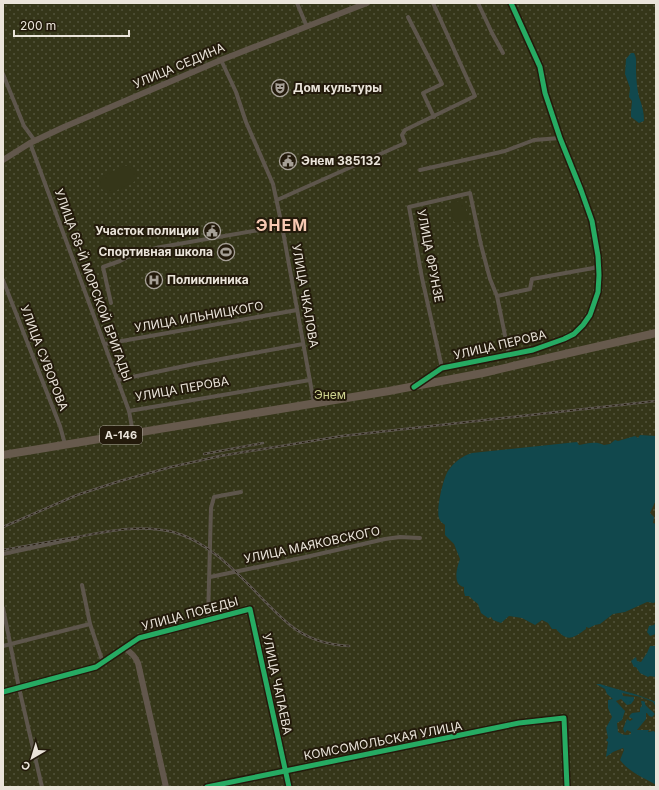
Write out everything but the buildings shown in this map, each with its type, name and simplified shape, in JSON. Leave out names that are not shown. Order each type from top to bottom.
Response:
[{"type":"highway","name":"УЛИЦА ПЕРОВА","points":[[3,455],[414,387],[656,333]]},
{"type":"street","points":[[297,3],[307,27]]},
{"type":"street","points":[[277,200],[405,143],[402,135],[404,130],[434,117],[475,96],[433,3]]},
{"type":"street","points":[[478,3],[503,53]]},
{"type":"street","name":"УЛИЦА ПЕРОВА","points":[[414,387],[442,368],[533,350],[569,337],[583,325],[590,315],[598,292],[599,267],[592,221],[560,138],[545,93],[540,67],[511,3]]},
{"type":"street","name":"УЛИЦА СЕДИНА","points":[[3,160],[32,142],[64,127],[221,60],[364,4]]},
{"type":"street","points":[[408,17],[442,84],[423,93],[434,117]]},
{"type":"street","name":"УЛИЦА ЧКАЛОВА","points":[[221,60],[236,92],[246,122],[273,184],[314,403]]},
{"type":"street","name":"УЛИЦА 68-Й МОРСКОЙ БРИГАДЫ","points":[[3,74],[32,142],[105,344],[129,411],[133,434]]},
{"type":"street","points":[[420,170],[505,151],[534,140],[560,138]]},
{"type":"street","name":"УЛИЦА ФРУНЗЕ","points":[[442,368],[422,278],[409,207],[470,193],[481,245],[490,279],[497,296],[509,355]]},
{"type":"street","points":[[111,303],[103,267],[136,253],[161,247],[282,226]]},
{"type":"street","points":[[497,296],[530,289],[532,279],[599,267]]},
{"type":"street","name":"УЛИЦА СУВОРОВА","points":[[3,280],[60,426],[65,444]]},
{"type":"street","name":"УЛИЦА ИЛЬНИЦКОГО","points":[[105,344],[297,310]]},
{"type":"street","points":[[118,380],[303,344]]},
{"type":"street","name":"УЛИЦА ПЕРОВА","points":[[129,411],[310,380]]},
{"type":"street","points":[[208,619],[211,508],[214,497],[241,492]]},
{"type":"street","name":"УЛИЦА МАЯКОВСКОГО","points":[[210,577],[385,539],[400,537],[420,538]]},
{"type":"street","points":[[3,554],[77,538]]},
{"type":"street","points":[[82,585],[90,624],[103,663]]},
{"type":"street","points":[[3,608],[19,688],[42,787]]},
{"type":"street","name":"УЛИЦА ПОБЕДЫ","points":[[3,692],[96,667],[139,638],[250,609]]},
{"type":"street","name":"УЛИЦА ЧАПАЕВА","points":[[250,609],[289,787]]},
{"type":"street","points":[[3,646],[90,624]]},
{"type":"street","points":[[124,648],[135,656],[138,663],[166,787]]},
{"type":"street","name":"КОМСОМОЛЬСКАЯ УЛИЦА","points":[[207,787],[519,723],[564,718],[566,787]]},
{"type":"green space","name":"Энем","points":[[3,3],[656,3],[656,787],[3,787]]},
{"type":"green space","points":[[124,166],[131,166],[135,170],[136,179],[134,182],[111,193],[104,191],[101,188],[100,183],[103,176]]},
{"type":"green space","points":[[464,200],[468,220],[454,222],[450,203]]},
{"type":"water","points":[[631,53],[634,53],[636,59],[637,87],[644,115],[644,121],[639,123],[631,117],[632,101],[629,97],[630,88],[625,74],[626,59]]},
{"type":"water","points":[[640,435],[656,436],[656,500],[650,513],[654,517],[653,523],[656,524],[656,601],[654,603],[647,602],[625,612],[613,614],[600,624],[589,628],[586,627],[586,629],[571,638],[567,638],[556,629],[552,629],[548,623],[542,620],[535,625],[522,618],[509,616],[501,623],[493,620],[491,617],[488,618],[481,613],[478,604],[469,596],[465,596],[464,587],[460,586],[458,583],[456,575],[460,559],[454,544],[445,535],[445,525],[439,518],[438,514],[442,487],[448,471],[453,465],[458,460],[472,453],[577,442],[579,445],[595,443],[604,445],[610,444],[615,440],[618,441],[635,436],[638,438]]},
{"type":"water","points":[[656,622],[656,634],[650,636],[647,632],[649,626],[654,625]]},
{"type":"water","points":[[650,646],[656,646],[656,677],[648,677],[640,673],[631,661],[636,657],[637,661],[641,662]]},
{"type":"water","points":[[596,684],[628,692],[656,702],[656,707],[653,702],[641,697],[622,693],[623,696],[634,697],[634,700],[631,704],[627,705],[621,699],[616,701],[625,711],[622,720],[617,723],[618,732],[623,734],[631,734],[631,732],[627,730],[625,733],[623,729],[627,719],[630,721],[633,719],[629,717],[632,713],[640,712],[640,708],[642,706],[641,701],[645,702],[646,706],[655,714],[652,717],[646,713],[646,719],[637,730],[649,730],[648,732],[654,731],[656,734],[656,785],[632,772],[620,760],[624,750],[623,748],[606,757],[608,742],[606,740],[608,738],[606,728],[612,717],[608,708],[608,700],[613,699],[607,694],[605,689]]},
{"type":"railway","points":[[3,527],[77,495],[171,467],[220,456],[342,436],[656,401]]},
{"type":"railway","points":[[204,454],[263,443]]},
{"type":"railway","points":[[3,550],[125,529],[137,528],[173,532],[190,538],[222,559],[277,613],[303,634],[311,638],[333,644],[349,646]]},
{"type":"cycle path","points":[[414,387],[442,368],[533,350],[574,334],[590,315],[598,292],[598,256],[592,221],[560,138],[545,93],[540,67],[511,3]]},
{"type":"cycle path","points":[[3,692],[96,667],[139,638],[250,609],[289,787]]},
{"type":"cycle path","points":[[207,787],[519,723],[564,718],[567,787]]},
{"type":"place","name":"Дом культуры","points":[[280,88]]},
{"type":"place","name":"Энем 385132","points":[[288,161]]},
{"type":"place","name":"Участок полиции","points":[[212,231]]},
{"type":"place","name":"Спортивная школа","points":[[226,252]]},
{"type":"place","name":"Поликлиника","points":[[154,280]]},
{"type":"district","name":"ЭНЕМ","points":[[282,225]]}]
